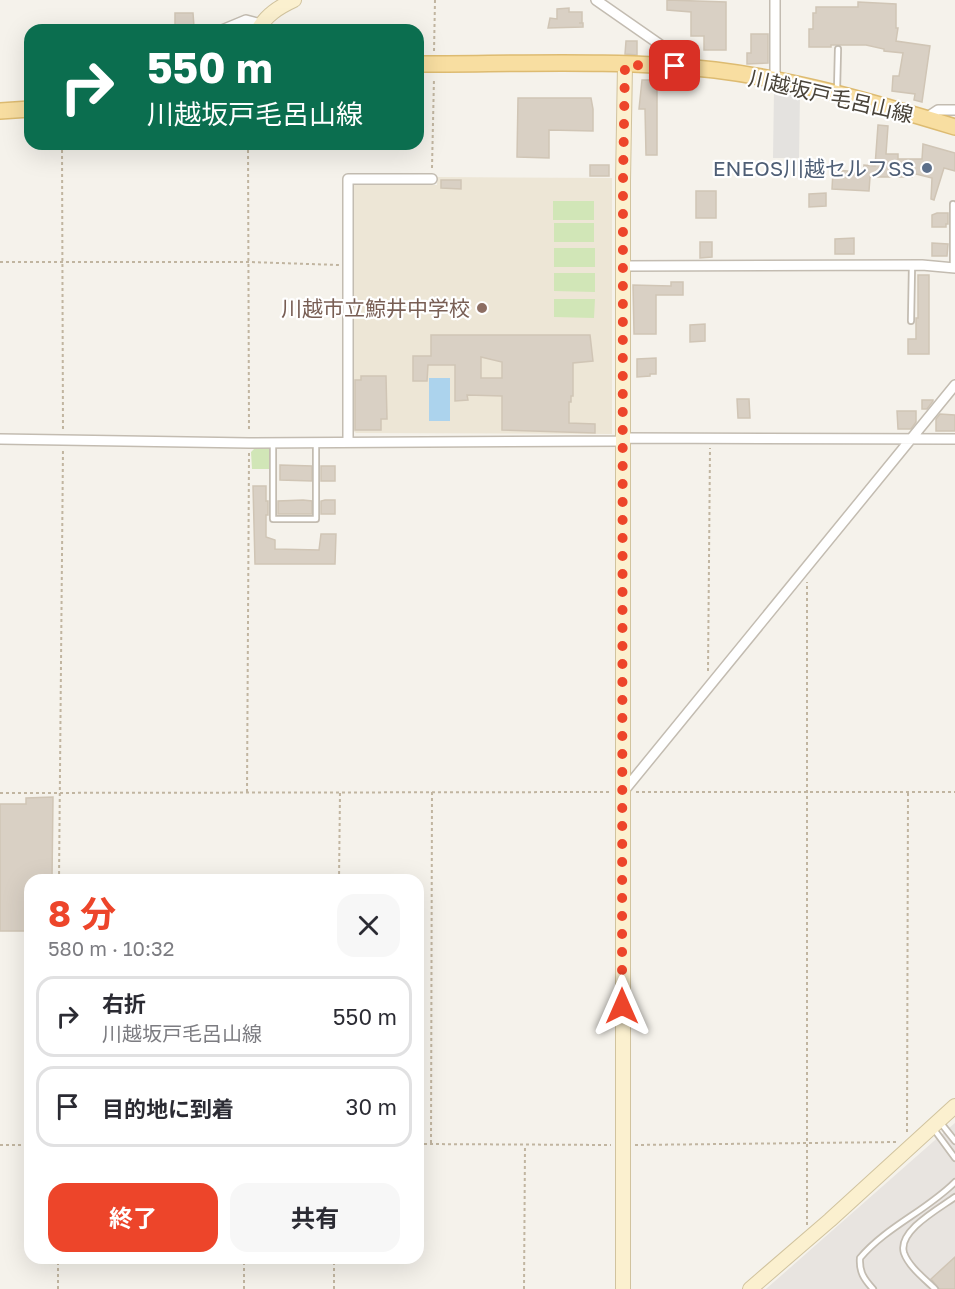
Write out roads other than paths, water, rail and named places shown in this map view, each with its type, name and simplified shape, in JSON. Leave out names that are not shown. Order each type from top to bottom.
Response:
[{"type":"main road","name":"川越坂戸毛呂山線","points":[[424,64],[675,66],[775,80],[837,93],[955,127]]},
{"type":"main road","points":[[0,111],[24,109]]},
{"type":"street","points":[[262,24],[269,15],[294,0]]},
{"type":"street","points":[[596,0],[662,46],[675,66]]},
{"type":"street","points":[[775,0],[775,80]]},
{"type":"street","points":[[236,24],[246,20],[254,24]]},
{"type":"street","points":[[622,1289],[625,65]]},
{"type":"street","points":[[926,118],[938,110],[955,110]]},
{"type":"street","points":[[348,442],[348,180],[432,179]]},
{"type":"street","points":[[623,266],[912,265],[954,268]]},
{"type":"street","points":[[623,792],[955,385]]},
{"type":"street","points":[[0,439],[249,443],[710,438],[955,439]]},
{"type":"street","points":[[750,1289],[955,1106]]},
{"type":"lane","points":[[837,93],[838,50]]},
{"type":"lane","points":[[953,204],[954,268]]},
{"type":"lane","points":[[911,321],[912,265]]},
{"type":"lane","points":[[273,442],[273,519],[316,519],[316,442]]},
{"type":"lane","points":[[935,1123],[955,1141]]},
{"type":"lane","points":[[935,1123],[955,1158]]},
{"type":"lane","points":[[873,1289],[862,1276],[859,1268],[860,1258],[895,1227],[946,1191],[955,1182]]},
{"type":"lane","points":[[934,1289],[914,1268],[904,1253],[903,1243],[909,1231],[955,1197]]},
{"type":"water","points":[[429,378],[450,378],[450,421],[429,421]]},
{"type":"place","name":"ENEOS川越セルフSS","points":[[927,168]]},
{"type":"place","name":"川越市立鯨井中学校","points":[[482,308]]}]
